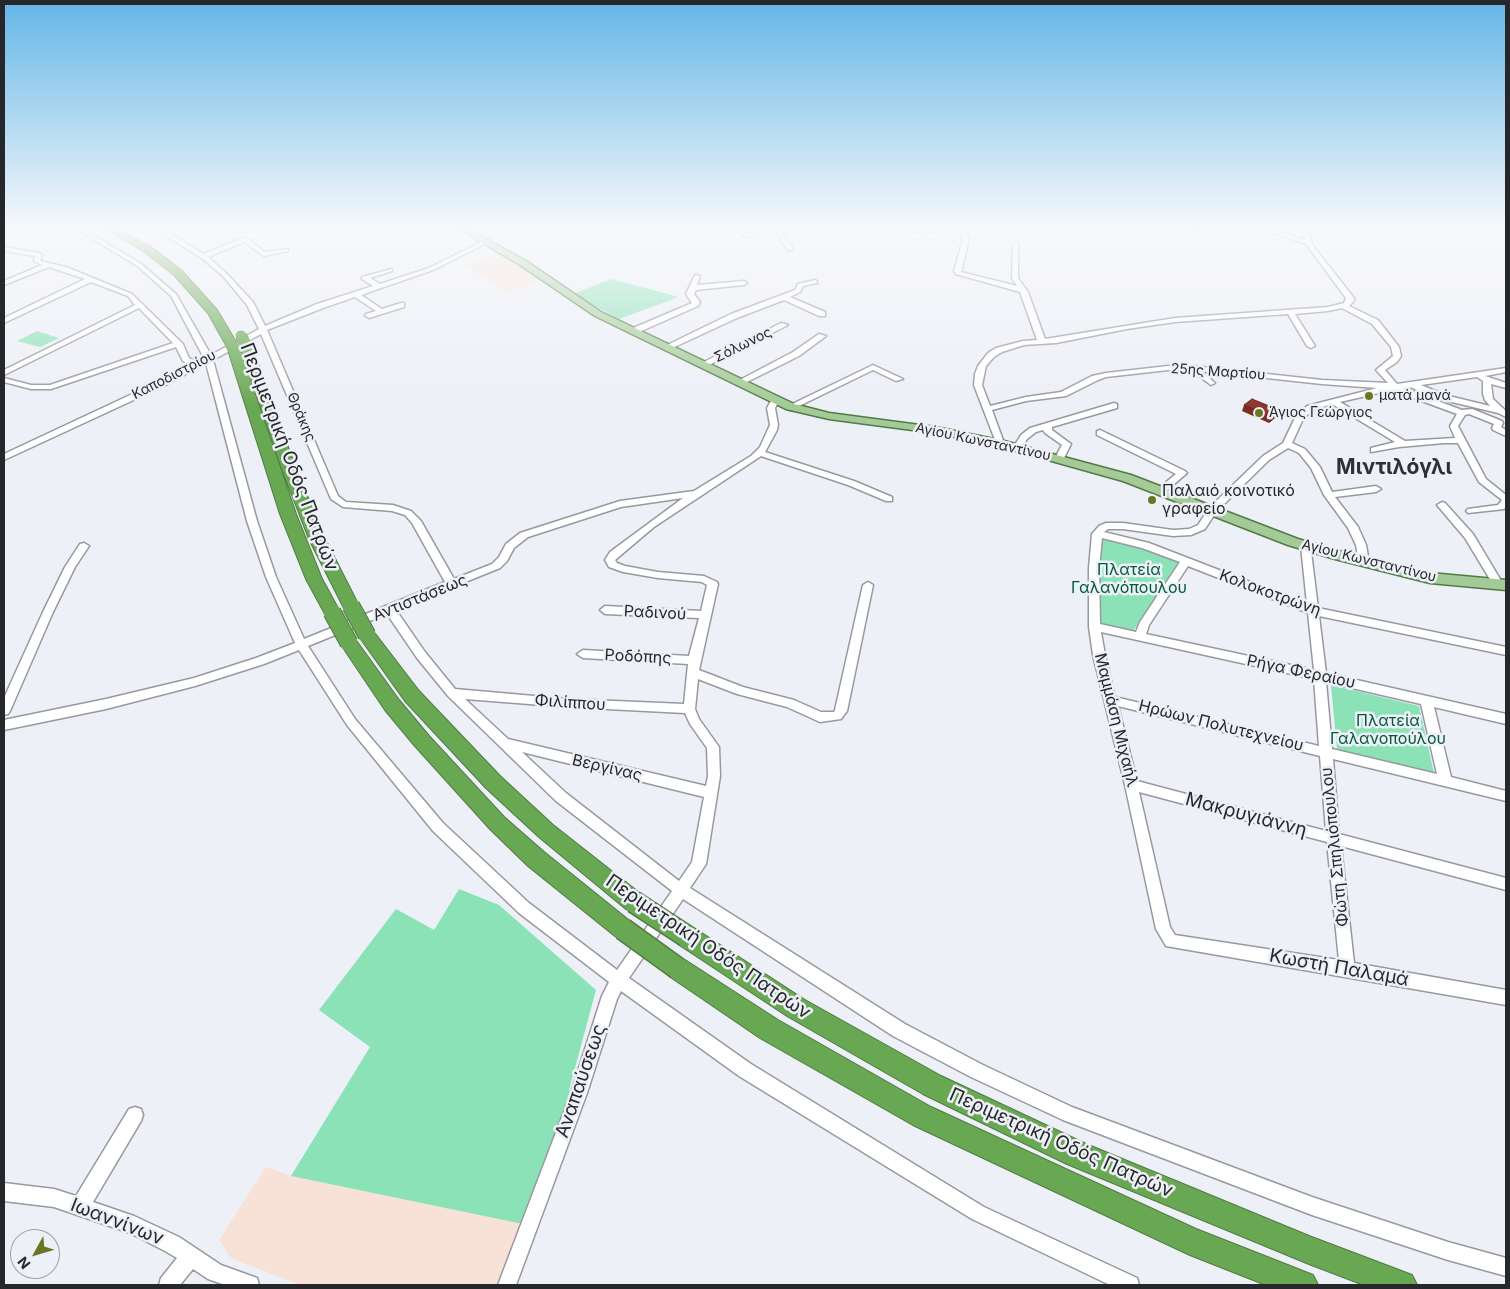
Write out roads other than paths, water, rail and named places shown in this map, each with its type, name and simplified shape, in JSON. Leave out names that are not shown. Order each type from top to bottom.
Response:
[{"type":"highway","name":"Περιμετρική Οδός Πατρών","points":[[190,286],[238,343],[317,539],[351,606],[358,639],[392,705],[422,741],[497,823],[536,859],[623,929],[676,968],[769,1029],[922,1116],[1181,1237],[1303,1285]]},
{"type":"highway","name":"Περιμετρική Οδός Πατρών","points":[[234,324],[288,514],[314,579],[332,612],[494,782],[546,831],[634,902],[796,1008],[932,1085],[1076,1154],[1300,1246],[1402,1285]]},
{"type":"main road","name":"Αγίου Κωνσταντίνου","points":[[556,286],[584,305],[634,332],[782,404],[823,415],[935,430],[1000,443],[1060,458],[1107,471],[1162,490],[1306,546],[1430,578],[1503,586]]},
{"type":"street","points":[[4,321],[76,286]]},
{"type":"street","points":[[108,286],[130,295],[177,344],[186,359],[196,364]]},
{"type":"street","points":[[164,286],[174,295],[208,357],[252,520],[272,577],[302,646],[351,722],[438,827],[524,908],[618,981],[745,1070],[978,1213],[1130,1285]]},
{"type":"street","name":"Θράκης","points":[[235,286],[250,304],[263,329],[334,497],[342,504],[394,508],[408,513],[416,520],[452,585]]},
{"type":"street","points":[[634,332],[695,304],[696,302],[690,294],[693,288],[712,286]]},
{"type":"street","points":[[665,348],[734,316],[798,291],[800,286]]},
{"type":"street","points":[[1006,286],[1022,289]]},
{"type":"street","points":[[1020,286],[1042,342]]},
{"type":"street","points":[[1000,443],[978,385],[980,370],[995,352],[1023,343],[1056,341],[1120,328],[1175,320],[1290,312],[1343,306],[1349,302],[1350,298],[1341,286]]},
{"type":"street","name":"Καποδιστρίου","points":[[4,457],[154,387],[263,329],[309,310],[380,287]]},
{"type":"street","points":[[355,294],[382,312]]},
{"type":"street","points":[[784,297],[822,314]]},
{"type":"street","points":[[4,372],[140,305]]},
{"type":"street","points":[[369,316],[401,305]]},
{"type":"street","points":[[1343,306],[1376,322],[1395,347],[1397,356],[1380,370],[1395,387],[1462,413],[1469,411],[1499,423],[1496,428],[1506,433]]},
{"type":"street","points":[[1290,312],[1311,346]]},
{"type":"street","name":"Σόλωνος","points":[[702,366],[784,325]]},
{"type":"street","points":[[738,383],[796,354],[822,336]]},
{"type":"street","points":[[4,380],[31,387],[51,387],[177,344]]},
{"type":"street","points":[[782,404],[873,367],[899,379]]},
{"type":"street","name":"25ης Μαρτίου","points":[[987,409],[1018,401],[1063,394],[1095,378],[1106,375],[1168,368],[1193,368],[1322,382],[1395,387]]},
{"type":"street","points":[[1193,368],[1211,383]]},
{"type":"street","points":[[1097,534],[1106,526],[1133,527],[1160,532],[1190,532],[1206,524],[1212,510],[1266,458],[1287,444],[1295,425],[1305,412],[1317,405],[1410,384],[1484,378],[1506,370]]},
{"type":"street","points":[[782,404],[842,374]]},
{"type":"street","points":[[1484,378],[1506,386]]},
{"type":"street","points":[[1484,378],[1487,397],[1504,412]]},
{"type":"street","points":[[1410,384],[1442,397],[1504,412]]},
{"type":"street","points":[[1333,400],[1404,444]]},
{"type":"street","name":"Αντιστάσεως","points":[[4,725],[106,704],[195,682],[302,646],[496,566],[503,559],[510,546],[524,536],[620,504],[697,494],[746,464],[759,453],[773,430],[771,408],[782,404]]},
{"type":"street","points":[[1017,448],[1028,433],[1114,406]]},
{"type":"street","points":[[1462,413],[1454,426],[1461,441],[1482,480],[1506,500],[1501,508],[1471,511]]},
{"type":"street","points":[[1047,426],[1048,431],[1067,444],[1060,458]]},
{"type":"street","points":[[1100,433],[1182,473],[1162,490]]},
{"type":"street","points":[[1374,450],[1404,444],[1444,440],[1461,441]]},
{"type":"street","points":[[1287,444],[1302,451],[1315,467],[1329,495],[1353,527],[1361,544],[1364,562]]},
{"type":"street","points":[[759,453],[851,483],[889,499]]},
{"type":"street","points":[[1329,495],[1376,489]]},
{"type":"street","points":[[689,710],[693,666],[714,586],[709,580],[658,575],[623,569],[613,565],[610,560],[614,554],[650,525],[697,494]]},
{"type":"street","points":[[1442,505],[1469,536],[1503,586]]},
{"type":"street","name":"Κολοκοτρώνη","points":[[1097,534],[1134,542],[1314,611],[1506,651]]},
{"type":"street","name":"Μαμμάση Μιχαήλ","points":[[1097,534],[1094,568],[1095,627],[1099,656],[1131,785],[1163,929],[1171,941]]},
{"type":"street","points":[[4,711],[48,612],[70,567],[84,546]]},
{"type":"street","name":"Φώτη Σπηλιόπουλου","points":[[1306,546],[1320,676],[1332,839],[1347,969]]},
{"type":"street","points":[[1140,636],[1144,625],[1186,561]]},
{"type":"street","name":"Ροδόπης","points":[[583,654],[693,666],[741,691],[790,703],[817,716],[829,718],[837,716],[841,711],[868,585]]},
{"type":"street","points":[[390,610],[421,655],[452,693],[502,743],[562,797],[682,891],[899,1030],[977,1071],[1069,1114],[1312,1206],[1448,1251],[1506,1267]]},
{"type":"street","name":"Ραδινού","points":[[605,610],[705,615]]},
{"type":"street","name":"Ρήγα Φεραίου","points":[[1095,627],[1506,719]]},
{"type":"street","name":"Φιλίππου","points":[[452,693],[568,704],[689,710]]},
{"type":"street","name":"Ηρώων Πολυτεχνείου","points":[[1110,700],[1506,796]]},
{"type":"street","points":[[1426,700],[1446,781]]},
{"type":"street","name":"Αναπαύσεως","points":[[507,1285],[579,1093],[610,996],[618,981],[699,864],[714,776],[713,747],[689,710]]},
{"type":"street","name":"Βεργίνας","points":[[502,743],[711,793]]},
{"type":"street","name":"Μακρυγιάννη","points":[[1131,785],[1506,884]]},
{"type":"street","name":"Κωστή Παλαμά","points":[[1171,941],[1347,969],[1506,998]]},
{"type":"street","points":[[80,1206],[135,1115]]},
{"type":"street","name":"Ιωαννίνων","points":[[4,1192],[54,1198],[134,1225],[155,1234],[215,1272],[250,1285]]},
{"type":"street","points":[[168,1285],[191,1256]]},
{"type":"place","name":"ματά μανά","points":[[1369,396]]},
{"type":"place","name":"Άγιος Γεώργιος","points":[[1259,413]]},
{"type":"place","name":"Παλαιό κοινοτικό γραφείο","points":[[1152,500]]},
{"type":"district","name":"Μιντιλόγλι","points":[[1394,468]]},
{"type":"park label","name":"Πλατεία Γαλανόπουλου","points":[[1129,579]]},
{"type":"park label","name":"Πλατεία Γαλανοπούλου","points":[[1388,730]]}]
